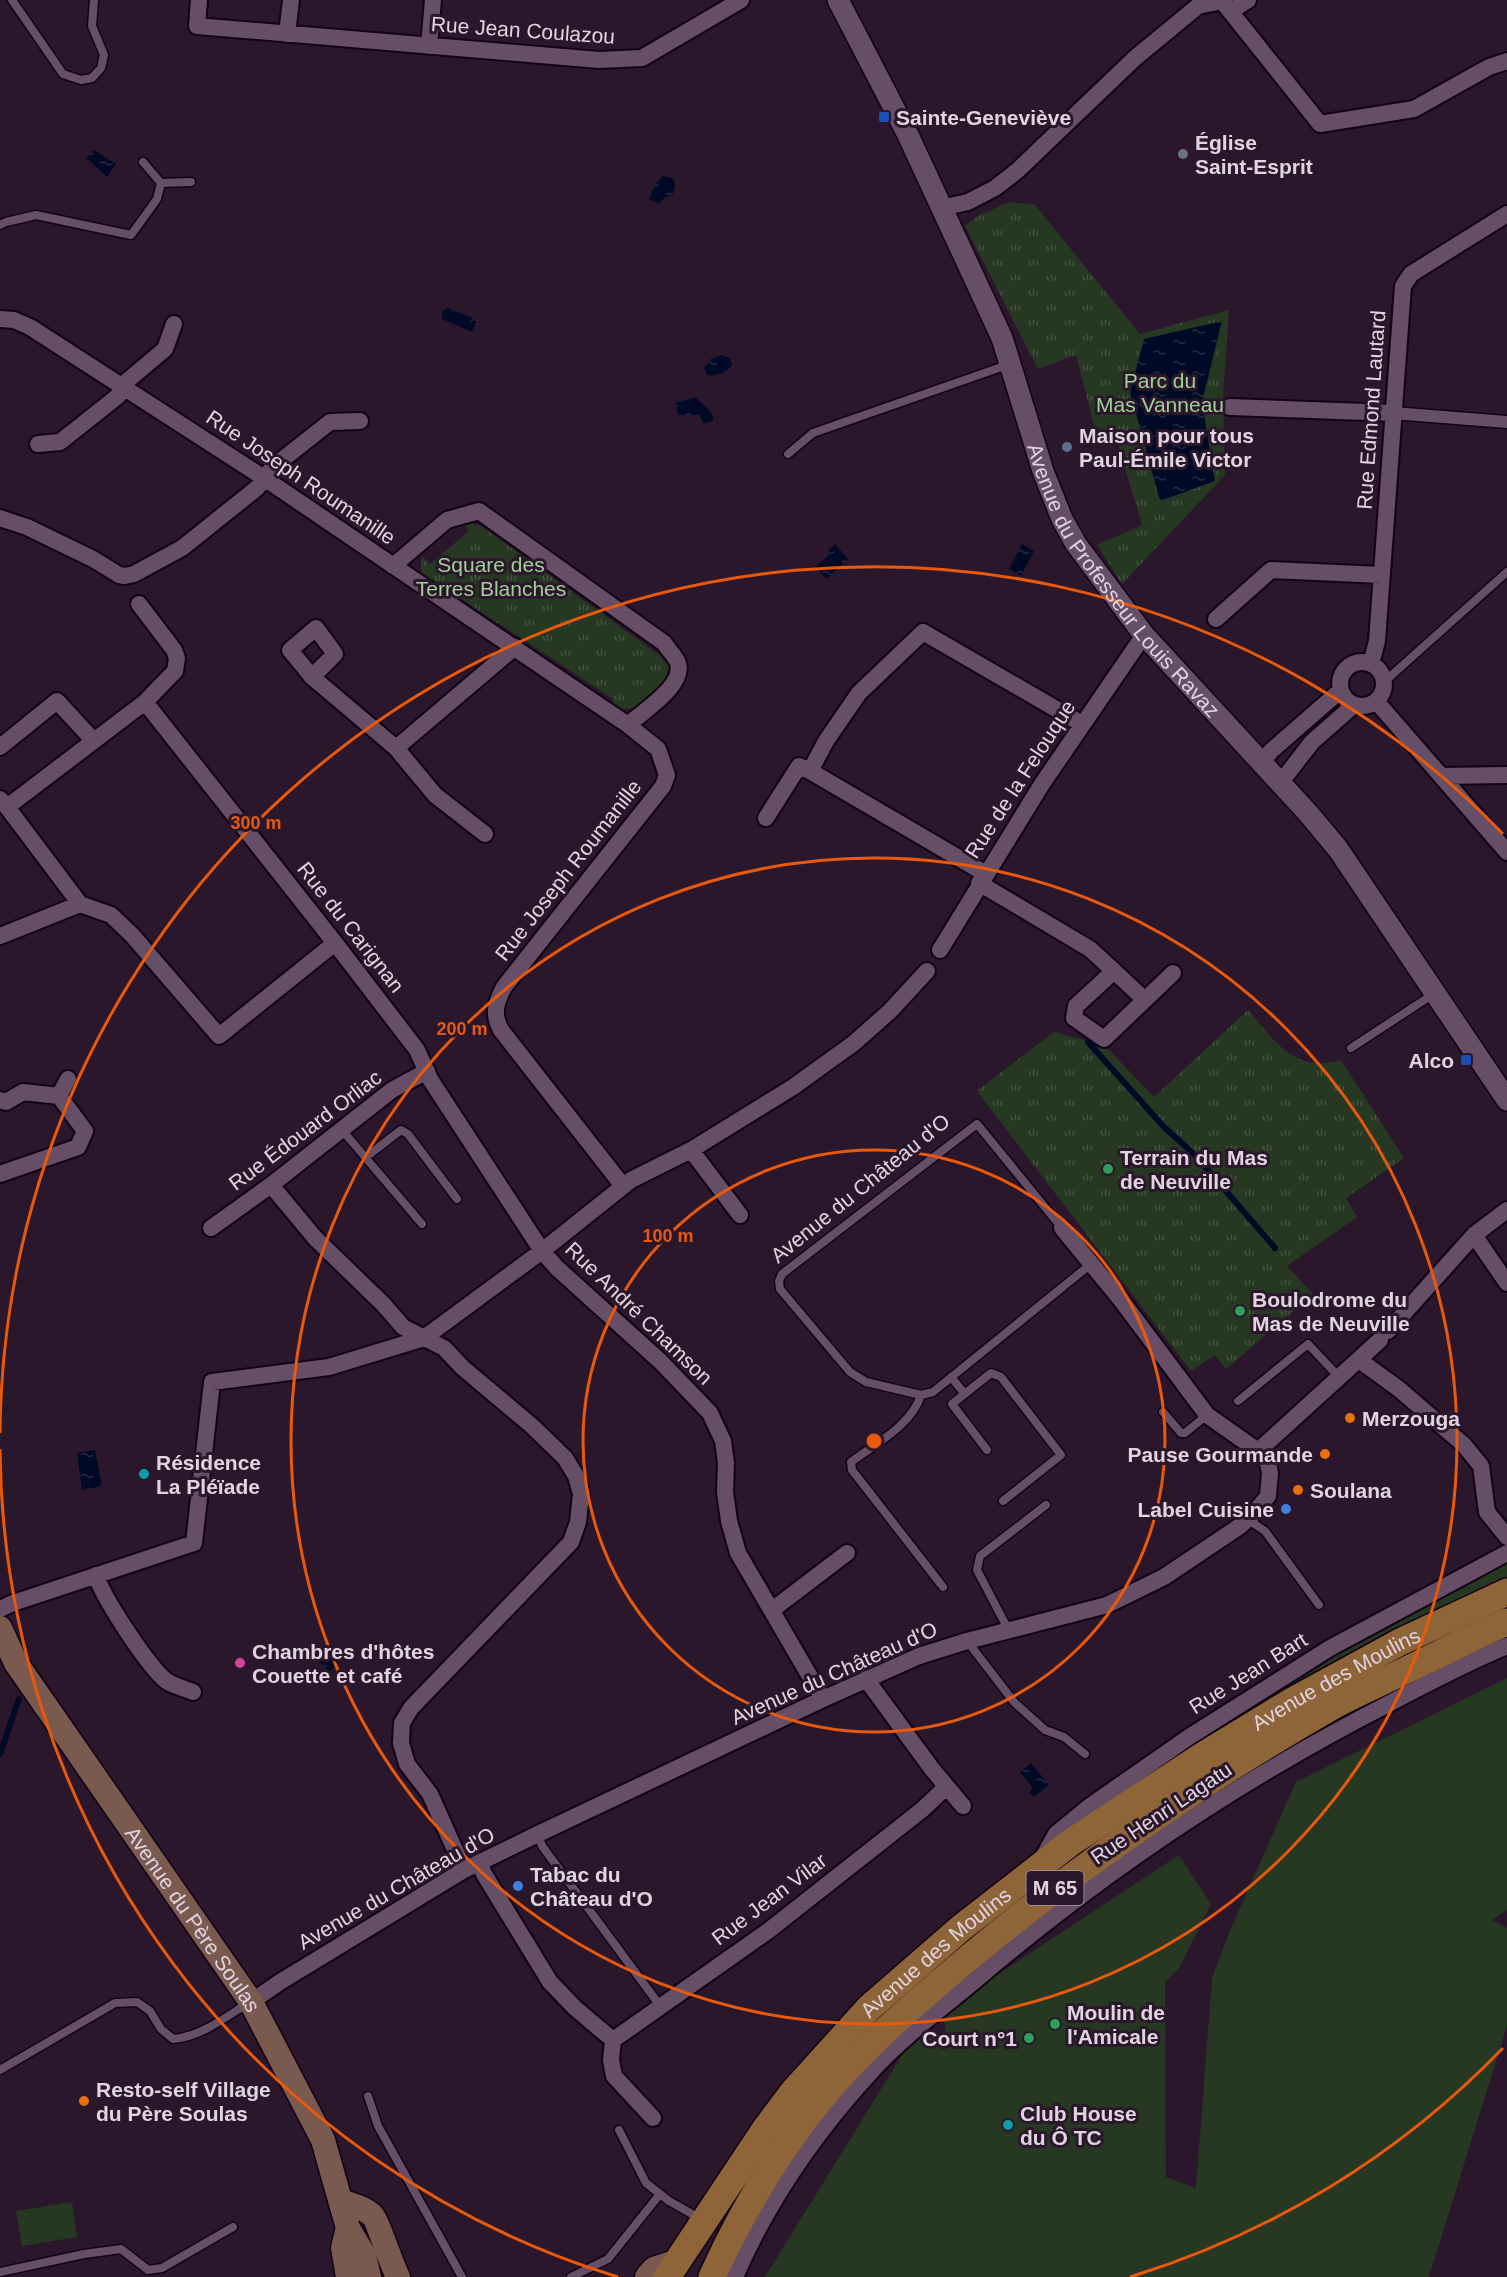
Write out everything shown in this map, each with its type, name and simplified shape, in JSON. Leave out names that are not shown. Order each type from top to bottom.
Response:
[{"type":"main road","name":"Avenue des Moulins","points":[[673,2269],[792,2092],[869,2008],[961,1928],[1039,1865],[1202,1756],[1294,1700],[1400,1641],[1507,1592]]},
{"type":"main road","name":"Avenue des Moulins","points":[[712,2277],[725,2248],[772,2167],[816,2104],[886,2029],[983,1947],[1054,1889],[1150,1820],[1219,1776],[1333,1706],[1507,1622]]},
{"type":"main road","name":"Avenue du Père Soulas","points":[[2,1639],[16,1663],[251,2002],[323,2140],[348,2228],[364,2255],[369,2277]]},
{"type":"main road","points":[[341,2201],[362,2208],[374,2216],[388,2259],[398,2277]]},
{"type":"main road","name":"Avenue du Père Soulas","points":[[348,2228],[343,2248],[348,2277]]},
{"type":"main road","points":[[647,2277],[654,2269],[673,2269]]},
{"type":"street","name":"Rue Jean Coulazou","points":[[199,0],[197,26],[599,60],[642,58],[741,0]]},
{"type":"street","points":[[287,34],[291,0]]},
{"type":"street","points":[[429,46],[433,0]]},
{"type":"street","name":"Avenue du Professeur Louis Ravaz","points":[[838,0],[908,135],[1002,338],[1043,471],[1062,519],[1076,544],[1144,635],[1281,782],[1338,849],[1507,1100]]},
{"type":"street","points":[[1231,11],[1248,0]]},
{"type":"street","points":[[941,208],[968,202],[995,188],[1018,170],[1116,74],[1198,6],[1222,1],[1320,124],[1414,109],[1489,67],[1507,61]]},
{"type":"street","name":"Rue Edmond Lautard","points":[[1371,664],[1377,641],[1401,293],[1406,278],[1411,274],[1507,214]]},
{"type":"street","name":"Rue Joseph Roumanille","points":[[0,319],[14,320],[30,327],[264,478],[628,725],[658,749],[667,776],[663,786],[504,987],[495,1009],[496,1022],[501,1030],[623,1186]]},
{"type":"street","points":[[38,444],[60,442],[118,396],[127,381],[165,349],[174,324]]},
{"type":"street","points":[[1230,407],[1393,413],[1507,422]]},
{"type":"street","points":[[0,518],[27,527],[93,559],[119,575],[134,574],[182,548],[257,488],[273,467],[330,422],[360,421]]},
{"type":"street","points":[[393,566],[447,520],[479,511],[664,643],[678,663],[678,676],[673,686],[628,725]]},
{"type":"street","points":[[1216,619],[1271,570],[1382,575]]},
{"type":"street","points":[[139,604],[174,650],[177,658],[175,671],[145,702],[4,803],[80,904],[111,915],[132,935],[219,1036],[335,942]]},
{"type":"street","points":[[810,771],[826,741],[859,693],[923,632],[1082,723]]},
{"type":"street","name":"Rue de la Felouque","points":[[940,950],[1082,723],[1144,635]]},
{"type":"street","points":[[396,748],[515,648]]},
{"type":"street","points":[[1364,662],[1380,671],[1384,682],[1381,696],[1365,706],[1354,705],[1343,696],[1341,690],[1342,676],[1350,665],[1364,662]]},
{"type":"street","points":[[312,676],[396,748],[435,795],[485,834]]},
{"type":"street","points":[[1262,763],[1271,750],[1341,690]]},
{"type":"street","points":[[0,747],[57,701],[93,740]]},
{"type":"street","points":[[1376,701],[1507,852]]},
{"type":"street","name":"Rue du Carignan","points":[[145,702],[335,942],[417,1050],[427,1071]]},
{"type":"street","points":[[1281,782],[1312,742],[1354,705]]},
{"type":"street","points":[[765,819],[799,765],[983,878],[1090,949],[1144,1000]]},
{"type":"street","points":[[1441,776],[1507,775]]},
{"type":"street","points":[[0,936],[80,904]]},
{"type":"street","points":[[0,1609],[194,1543],[212,1382],[329,1367],[424,1338],[542,1251],[631,1180],[691,1150],[793,1087],[854,1043],[890,1011],[927,971]]},
{"type":"street","points":[[1114,971],[1076,1006],[1074,1018],[1104,1039],[1173,973]]},
{"type":"street","name":"Rue Édouard Orliac","points":[[211,1228],[271,1185],[392,1090],[427,1071]]},
{"type":"street","name":"Rue André Chamson","points":[[427,1071],[463,1131],[542,1251],[556,1268],[660,1361],[710,1413],[723,1441],[726,1463],[725,1492],[729,1521],[738,1553],[823,1699]]},
{"type":"street","points":[[59,1096],[68,1079]]},
{"type":"street","points":[[0,1100],[6,1102],[23,1092],[59,1096],[85,1131],[78,1147],[0,1174]]},
{"type":"street","points":[[691,1150],[740,1215]]},
{"type":"street","points":[[271,1185],[315,1238],[384,1305],[403,1327],[444,1348],[463,1368],[532,1426],[565,1458],[576,1476],[581,1494],[578,1522],[571,1542],[411,1707],[402,1723],[401,1743],[407,1764],[430,1794],[472,1867],[484,1874],[550,1982],[575,2008],[613,2040],[611,2060],[614,2076],[652,2118]]},
{"type":"street","points":[[1258,1451],[1338,1376],[1359,1360],[1474,1235],[1507,1209]]},
{"type":"street","name":"Avenue du Château d'O","points":[[251,2002],[280,1982],[472,1867],[538,1834],[919,1656],[967,1641],[1107,1605],[1164,1577],[1247,1520],[1268,1496],[1270,1473],[1268,1463],[1258,1451],[1207,1415],[1121,1300],[1062,1228]]},
{"type":"street","points":[[1474,1235],[1507,1283]]},
{"type":"street","points":[[1359,1360],[1399,1389],[1464,1445],[1481,1466],[1487,1512],[1507,1537]]},
{"type":"street","points":[[772,1610],[847,1553]]},
{"type":"street","name":"Rue Jean Bart","points":[[1039,1865],[1056,1834],[1090,1806],[1190,1737],[1330,1648],[1507,1554]]},
{"type":"street","points":[[96,1575],[99,1585],[130,1636],[164,1680],[193,1692]]},
{"type":"street","name":"Rue Henri Lagatu","points":[[735,2277],[758,2231],[796,2167],[850,2096],[887,2056],[1013,1948],[1127,1861],[1250,1780],[1349,1724],[1479,1657],[1507,1646]]},
{"type":"street","points":[[866,1679],[946,1787],[963,1806]]},
{"type":"street","name":"Rue Jean Vilar","points":[[613,2040],[768,1931],[923,1809],[946,1787]]},
{"type":"lane","points":[[12,0],[63,74],[81,80],[93,78],[101,69],[104,55],[92,26],[94,0]]},
{"type":"lane","points":[[143,162],[161,183]]},
{"type":"lane","points":[[161,183],[191,182]]},
{"type":"lane","points":[[0,225],[36,215],[130,235],[157,199],[161,183]]},
{"type":"lane","points":[[788,454],[813,433],[1010,364]]},
{"type":"lane","points":[[1384,682],[1507,572]]},
{"type":"lane","points":[[1351,1048],[1435,993]]},
{"type":"lane","name":"Avenue du Château d'O","points":[[921,1395],[866,1382],[850,1372],[780,1289],[779,1281],[782,1274],[977,1124],[1062,1228]]},
{"type":"lane","points":[[342,1130],[422,1224]]},
{"type":"lane","points":[[366,1156],[401,1130],[408,1134],[457,1198]]},
{"type":"lane","points":[[943,1587],[852,1470],[851,1462],[906,1420],[918,1405],[921,1395],[933,1392],[1091,1264]]},
{"type":"lane","points":[[1238,1401],[1308,1344],[1338,1376]]},
{"type":"lane","points":[[987,1450],[952,1404],[987,1374],[997,1374],[1061,1455],[1003,1501]]},
{"type":"lane","points":[[951,1377],[964,1393]]},
{"type":"lane","points":[[1163,1412],[1181,1433],[1185,1433],[1207,1415]]},
{"type":"lane","points":[[1009,1631],[977,1570],[980,1556],[1046,1505]]},
{"type":"lane","points":[[1247,1520],[1265,1531],[1319,1605]]},
{"type":"lane","points":[[967,1641],[1014,1702],[1045,1730],[1064,1737],[1085,1754]]},
{"type":"lane","points":[[538,1834],[542,1846],[661,2007]]},
{"type":"lane","points":[[0,2070],[116,2003],[137,2002],[150,2011],[161,2029],[173,2039],[184,2038],[201,2031],[251,2002]]},
{"type":"lane","points":[[368,2096],[378,2126],[462,2277]]},
{"type":"lane","points":[[619,2130],[646,2183],[704,2221]]},
{"type":"lane","points":[[571,2277],[608,2259],[660,2194]]},
{"type":"lane","points":[[0,2272],[84,2254],[122,2249],[148,2270],[162,2268],[233,2227]]},
{"type":"green space","name":"Parc du Mas Vanneau","points":[[1009,202],[1035,205],[1140,334],[1229,310],[1223,396],[1225,475],[1122,584],[1097,545],[1142,525],[1115,435],[1109,435],[1094,425],[1076,355],[1038,369],[965,226],[978,216]]},
{"type":"green space","name":"Square des Terres Blanches","points":[[463,522],[481,526],[662,657],[669,667],[662,690],[645,704],[624,709],[610,705],[613,699],[433,580],[429,584],[421,571],[422,556],[430,564],[469,531]]},
{"type":"green space","points":[[1248,1010],[1277,1043],[1298,1059],[1325,1063],[1341,1060],[1404,1158],[1346,1198],[1357,1217],[1287,1266],[1313,1294],[1226,1369],[1215,1355],[1191,1371],[977,1091],[1054,1032],[1104,1045],[1154,1097]]},
{"type":"green space","points":[[1507,1564],[1507,1581],[1206,1740],[1204,1738],[1210,1730],[1388,1623]]},
{"type":"green space","points":[[1507,1678],[1507,1910],[1492,1920],[1507,1928],[1507,2026],[1429,2277],[765,2277],[904,2052],[923,2035],[936,2039],[946,2031],[943,2016],[988,1981],[1179,1855],[1211,1904],[1180,1967],[1165,1982],[1166,2177],[1196,2188],[1212,1978],[1231,1928],[1296,1782]]},
{"type":"green space","points":[[72,2202],[77,2237],[22,2246],[16,2211]]},
{"type":"water","points":[[94,150],[116,164],[107,177],[86,158]]},
{"type":"water","points":[[663,176],[672,178],[675,186],[672,195],[664,198],[659,204],[649,199],[655,185]]},
{"type":"water","points":[[448,308],[477,320],[472,332],[442,319],[442,311]]},
{"type":"water","points":[[1222,321],[1202,402],[1215,481],[1160,501],[1130,392],[1144,339]]},
{"type":"water","points":[[721,355],[730,358],[732,365],[720,373],[707,375],[704,368],[711,359]]},
{"type":"water","points":[[695,397],[710,411],[714,420],[704,424],[699,415],[678,415],[675,403]]},
{"type":"water","points":[[835,544],[848,559],[827,579],[815,567],[829,555],[827,552]]},
{"type":"water","points":[[1022,544],[1034,551],[1021,576],[1009,569]]},
{"type":"water","points":[[95,1450],[102,1486],[82,1490],[77,1453]]},
{"type":"water","points":[[337,1644],[347,1655],[329,1672],[318,1661]]},
{"type":"water","points":[[1031,1763],[1049,1785],[1034,1797],[1029,1792],[1033,1788],[1020,1772]]},
{"type":"waterway","points":[[1088,1042],[1164,1127],[1194,1154],[1275,1248]]},
{"type":"waterway","points":[[0,1754],[19,1699]]},
{"type":"place","name":"Sainte-Geneviève","points":[[884,117]]},
{"type":"place","name":"Église Saint-Esprit","points":[[1183,154]]},
{"type":"place","name":"Maison pour tous Paul-Émile Victor","points":[[1067,447]]},
{"type":"place","name":"Alco","points":[[1466,1060]]},
{"type":"place","name":"Terrain du Mas de Neuville","points":[[1108,1169]]},
{"type":"place","name":"Boulodrome du Mas de Neuville","points":[[1240,1311]]},
{"type":"place","name":"Merzouga","points":[[1350,1418]]},
{"type":"place","name":"Pause Gourmande","points":[[1325,1454]]},
{"type":"place","name":"Résidence La Pléïade","points":[[144,1474]]},
{"type":"place","name":"Soulana","points":[[1298,1490]]},
{"type":"place","name":"Label Cuisine","points":[[1286,1509]]},
{"type":"place","name":"Chambres d'hôtes Couette et café","points":[[240,1663]]},
{"type":"place","name":"Tabac du Château d'O","points":[[518,1886]]},
{"type":"place","name":"Moulin de l'Amicale","points":[[1055,2024]]},
{"type":"place","name":"Court n°1","points":[[1029,2038]]},
{"type":"place","name":"Resto-self Village du Père Soulas","points":[[84,2101]]},
{"type":"place","name":"Club House du Ô TC","points":[[1008,2125]]}]
